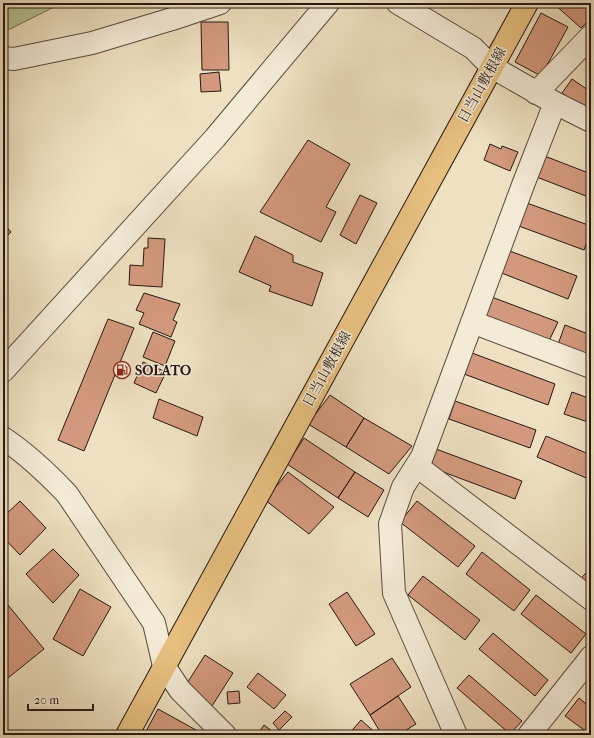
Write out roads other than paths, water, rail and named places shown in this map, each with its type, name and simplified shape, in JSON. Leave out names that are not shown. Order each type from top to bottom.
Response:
[{"type":"main road","name":"日当山敷根線","points":[[127,735],[527,3]]},
{"type":"street","points":[[3,58],[14,59],[92,43],[220,3]]},
{"type":"street","points":[[3,371],[214,138],[328,3]]},
{"type":"street","points":[[398,3],[473,48],[492,68],[591,121]]},
{"type":"street","points":[[456,735],[394,593],[390,524],[403,487],[422,457],[472,322],[522,185],[546,98],[591,36]]},
{"type":"street","points":[[472,322],[591,367]]},
{"type":"street","points":[[3,438],[34,461],[51,476],[67,494],[154,623],[164,666],[180,690],[225,735]]},
{"type":"street","points":[[417,466],[591,598]]},
{"type":"street","points":[[529,735],[591,657]]},
{"type":"place","name":"SOLATO","points":[[122,370]]}]
